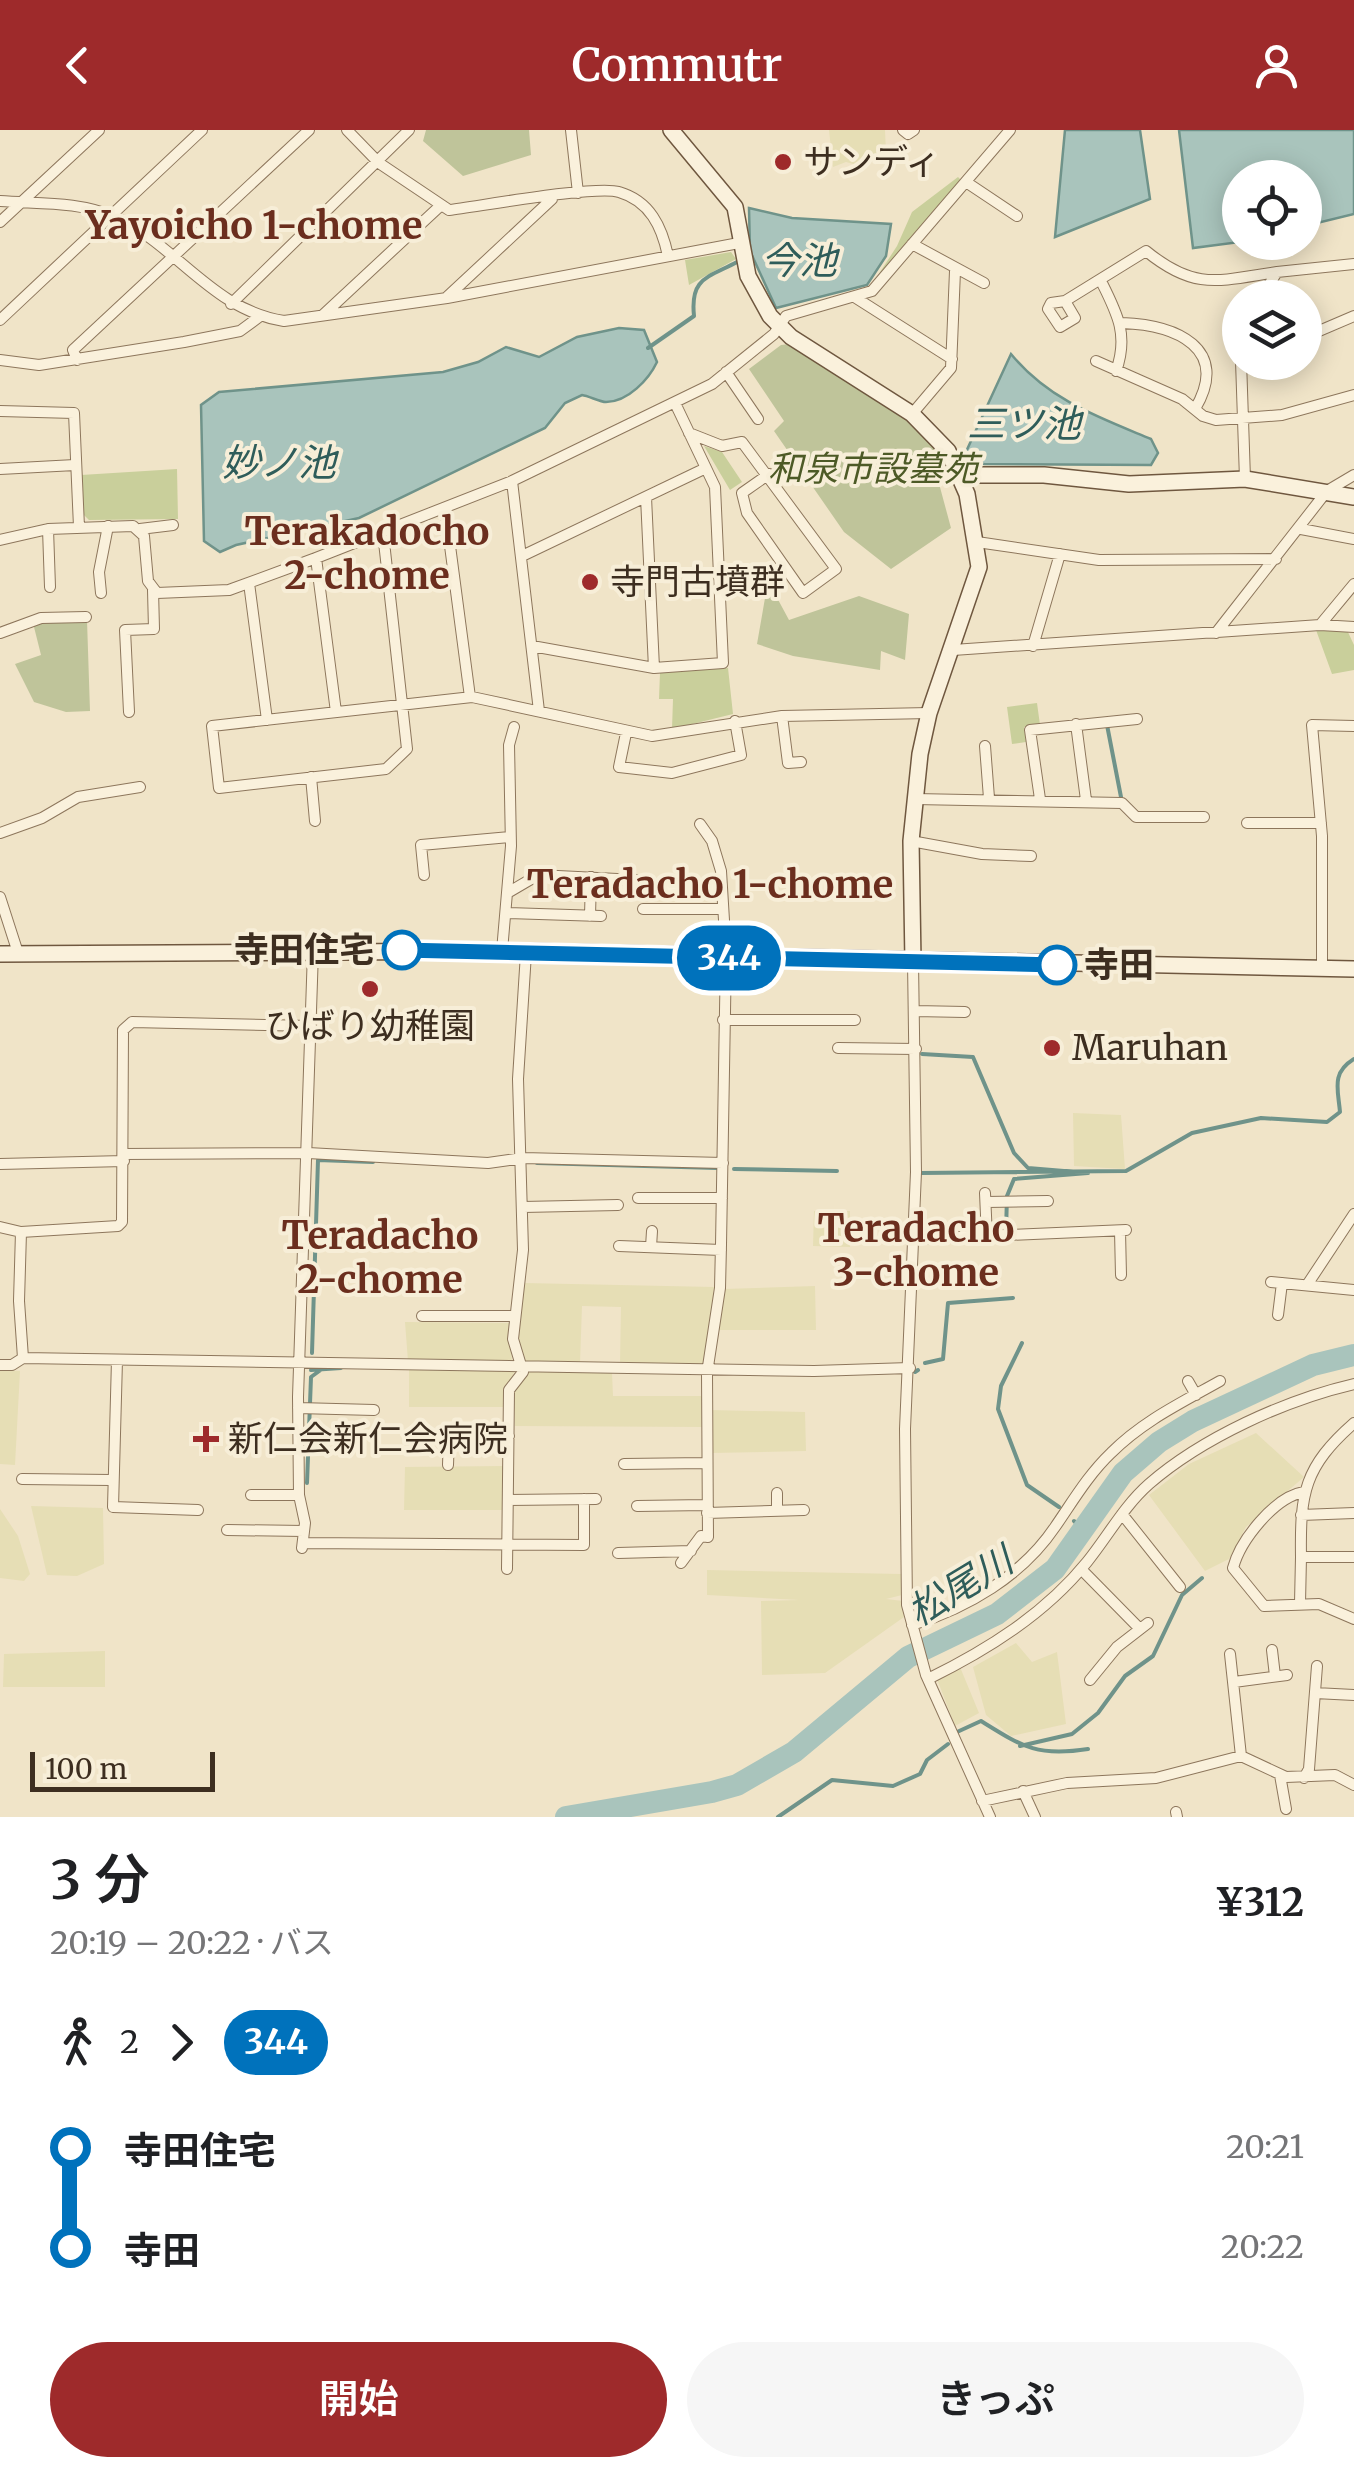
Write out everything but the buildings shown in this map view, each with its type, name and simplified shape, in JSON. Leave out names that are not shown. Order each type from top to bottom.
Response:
[{"type":"street","points":[[0,222],[99,130]]},
{"type":"street","points":[[0,320],[202,130]]},
{"type":"street","points":[[77,360],[73,350],[308,130]]},
{"type":"street","points":[[348,130],[379,163],[450,210],[578,194],[623,193],[657,218],[668,256]]},
{"type":"street","points":[[231,304],[409,130]]},
{"type":"street","points":[[570,130],[578,194]]},
{"type":"street","points":[[671,130],[736,206],[739,243],[754,291],[780,327],[912,414],[948,451],[961,474],[977,542],[979,567],[929,713],[911,841],[916,1049],[906,1429],[907,1605],[927,1677],[990,1817]]},
{"type":"street","points":[[903,130],[914,130]]},
{"type":"street","points":[[153,590],[196,593],[249,583],[512,481],[675,403],[726,372],[780,327],[786,316],[872,291],[1010,130]]},
{"type":"street","points":[[966,182],[1017,216]]},
{"type":"street","points":[[447,298],[554,198]]},
{"type":"street","points":[[0,202],[76,205],[112,215],[231,304],[259,317],[284,321],[447,298],[739,243]]},
{"type":"street","points":[[322,316],[439,206]]},
{"type":"street","points":[[912,244],[955,272],[984,283]]},
{"type":"street","points":[[1065,301],[1146,251],[1169,270],[1206,283],[1354,264]]},
{"type":"street","points":[[912,414],[950,368],[955,272]]},
{"type":"street","points":[[1271,280],[1276,272]]},
{"type":"street","points":[[1100,281],[1122,323],[1123,351],[1116,371]]},
{"type":"street","points":[[856,298],[952,359]]},
{"type":"street","points":[[1322,330],[1354,316]]},
{"type":"street","points":[[0,360],[39,365],[77,360],[240,332],[259,317]]},
{"type":"street","points":[[1122,323],[1144,324],[1197,343],[1203,350],[1207,388],[1195,409]]},
{"type":"street","points":[[1197,343],[1204,332]]},
{"type":"street","points":[[1096,361],[1216,420],[1282,415],[1354,394]]},
{"type":"street","points":[[726,372],[758,419]]},
{"type":"street","points":[[1240,380],[1245,480]]},
{"type":"street","points":[[532,646],[654,668],[723,663],[716,486],[675,403]]},
{"type":"street","points":[[0,410],[74,413],[79,527]]},
{"type":"street","points":[[688,433],[722,446],[742,442],[769,474],[836,570],[804,593],[747,513],[742,498],[742,493],[769,474]]},
{"type":"street","points":[[0,469],[76,465]]},
{"type":"street","points":[[522,556],[706,468]]},
{"type":"street","points":[[961,474],[1044,474],[1129,484],[1245,480],[1354,497]]},
{"type":"street","points":[[1216,634],[1328,491],[1354,475]]},
{"type":"street","points":[[512,481],[539,711]]},
{"type":"street","points":[[646,496],[654,668]]},
{"type":"street","points":[[445,508],[470,697]]},
{"type":"street","points":[[0,540],[48,529],[174,525]]},
{"type":"street","points":[[101,593],[99,572],[108,526]]},
{"type":"street","points":[[48,529],[50,587]]},
{"type":"street","points":[[129,712],[119,630],[154,629],[153,590],[140,529]]},
{"type":"street","points":[[1301,530],[1354,539]]},
{"type":"street","points":[[380,533],[403,705],[407,749],[386,769],[219,788],[212,726],[403,705],[470,697],[491,698],[626,733],[677,734],[735,720],[782,716],[929,713]]},
{"type":"street","points":[[977,542],[1098,560],[1276,559]]},
{"type":"street","points":[[1033,646],[1060,554]]},
{"type":"street","points":[[316,558],[336,712]]},
{"type":"street","points":[[249,583],[267,720]]},
{"type":"street","points":[[1320,625],[1354,584]]},
{"type":"street","points":[[0,633],[57,615],[86,618]]},
{"type":"street","points":[[953,650],[1320,625],[1354,626]]},
{"type":"street","points":[[128,694],[143,694]]},
{"type":"street","points":[[782,716],[788,763],[800,762]]},
{"type":"street","points":[[1040,800],[1030,730],[1137,719]]},
{"type":"street","points":[[626,733],[619,767],[672,773],[741,755],[735,720]]},
{"type":"street","points":[[1076,724],[1086,800]]},
{"type":"street","points":[[1322,968],[1321,823],[1312,726],[1354,726]]},
{"type":"street","points":[[502,951],[509,892],[509,745],[514,727]]},
{"type":"street","points":[[985,746],[989,798]]},
{"type":"street","points":[[311,777],[316,821]]},
{"type":"street","points":[[0,833],[42,818],[78,797],[140,786]]},
{"type":"street","points":[[915,800],[1086,800],[1122,803],[1136,816],[1204,817]]},
{"type":"street","points":[[1269,836],[1270,823]]},
{"type":"street","points":[[1247,824],[1321,823]]},
{"type":"street","points":[[681,1563],[702,1536],[708,1537],[708,1369],[721,1250],[724,909],[715,839],[700,824]]},
{"type":"street","points":[[424,875],[421,845],[510,837]]},
{"type":"street","points":[[911,841],[982,854],[1031,856]]},
{"type":"street","points":[[509,892],[538,875],[637,880]]},
{"type":"street","points":[[506,913],[595,916],[591,877]]},
{"type":"street","points":[[660,888],[722,888]]},
{"type":"street","points":[[0,897],[19,956]]},
{"type":"street","points":[[644,909],[724,909]]},
{"type":"street","points":[[303,1541],[304,1504],[299,1495],[314,951]]},
{"type":"street","points":[[0,954],[502,951],[1354,969],[1354,958]]},
{"type":"street","points":[[507,1569],[510,1390],[523,1372],[512,1339],[521,1284],[523,1162],[518,1150],[518,1079],[526,952]]},
{"type":"street","points":[[915,1011],[965,1012]]},
{"type":"street","points":[[723,1020],[793,1015],[855,1020]]},
{"type":"street","points":[[0,1227],[22,1232],[118,1226],[122,1222],[123,1030],[132,1022],[312,1026]]},
{"type":"street","points":[[838,1048],[916,1049]]},
{"type":"street","points":[[0,1164],[308,1153],[488,1163],[723,1163]]},
{"type":"street","points":[[987,1238],[986,1197],[1007,1202],[1041,1197]]},
{"type":"street","points":[[638,1198],[722,1198]]},
{"type":"street","points":[[668,1214],[669,1198]]},
{"type":"street","points":[[523,1207],[618,1205]]},
{"type":"street","points":[[1307,1285],[1354,1214]]},
{"type":"street","points":[[652,1230],[652,1246]]},
{"type":"street","points":[[913,1239],[1123,1231],[1121,1275]]},
{"type":"street","points":[[22,1232],[19,1301],[24,1358]]},
{"type":"street","points":[[618,1246],[721,1250]]},
{"type":"street","points":[[1278,1315],[1276,1282],[1354,1290]]},
{"type":"street","points":[[422,1316],[515,1316]]},
{"type":"street","points":[[0,1365],[12,1366],[24,1358],[708,1369],[910,1368]]},
{"type":"street","points":[[117,1360],[113,1508],[135,1502],[177,1503],[198,1510]]},
{"type":"street","points":[[1188,1381],[1196,1395]]},
{"type":"street","points":[[912,1627],[946,1615],[1007,1576],[1054,1530],[1086,1479],[1110,1454],[1151,1419],[1220,1381]]},
{"type":"street","points":[[927,1677],[1004,1637],[1081,1569],[1148,1485],[1184,1459],[1281,1410],[1354,1384]]},
{"type":"street","points":[[304,1408],[374,1410]]},
{"type":"street","points":[[1300,1603],[1304,1492],[1330,1444],[1354,1423]]},
{"type":"street","points":[[434,1436],[508,1436]]},
{"type":"street","points":[[448,1465],[449,1436]]},
{"type":"street","points":[[624,1464],[706,1462]]},
{"type":"street","points":[[22,1479],[48,1473],[111,1480]]},
{"type":"street","points":[[1304,1492],[1292,1494],[1249,1530],[1232,1563],[1264,1606],[1319,1604],[1354,1619]]},
{"type":"street","points":[[776,1493],[776,1510]]},
{"type":"street","points":[[251,1494],[299,1495]]},
{"type":"street","points":[[227,1530],[249,1530],[303,1541],[475,1538],[507,1544],[584,1545],[590,1500],[508,1500]]},
{"type":"street","points":[[637,1506],[804,1510]]},
{"type":"street","points":[[1301,1515],[1354,1513]]},
{"type":"street","points":[[1122,1514],[1178,1585],[1165,1592]]},
{"type":"street","points":[[249,1530],[249,1543]]},
{"type":"street","points":[[618,1553],[690,1551]]},
{"type":"street","points":[[1301,1557],[1354,1557]]},
{"type":"street","points":[[1081,1569],[1106,1600],[1144,1626],[1117,1647],[1090,1680]]},
{"type":"street","points":[[1234,1682],[1281,1676],[1272,1650]]},
{"type":"street","points":[[1230,1654],[1241,1756]]},
{"type":"street","points":[[1304,1778],[1310,1770],[1316,1666]]},
{"type":"street","points":[[1315,1692],[1354,1695]]},
{"type":"street","points":[[982,1800],[1023,1791],[1156,1778],[1241,1756],[1280,1775],[1335,1775],[1354,1785]]},
{"type":"street","points":[[1280,1775],[1286,1810]]},
{"type":"street","points":[[1023,1791],[1035,1817]]},
{"type":"shaded area","points":[[829,130],[885,130],[886,153],[864,167],[846,162],[833,167]]},
{"type":"shaded area","points":[[1073,1113],[1121,1115],[1125,1169],[1074,1166]]},
{"type":"shaded area","points":[[814,1211],[850,1211],[850,1247],[813,1246]]},
{"type":"shaded area","points":[[524,1283],[714,1287],[706,1359],[702,1365],[620,1364],[621,1307],[582,1306],[580,1363],[521,1363],[516,1338]]},
{"type":"shaded area","points":[[815,1286],[816,1330],[716,1330],[724,1289]]},
{"type":"shaded area","points":[[405,1322],[510,1323],[512,1362],[408,1361]]},
{"type":"shaded area","points":[[0,1370],[20,1371],[15,1465],[0,1464]]},
{"type":"shaded area","points":[[409,1370],[515,1371],[505,1390],[505,1407],[409,1407]]},
{"type":"shaded area","points":[[529,1371],[612,1373],[613,1396],[702,1396],[702,1427],[515,1426],[514,1391]]},
{"type":"shaded area","points":[[709,1410],[805,1412],[806,1451],[711,1453]]},
{"type":"shaded area","points":[[1256,1433],[1304,1477],[1246,1527],[1229,1559],[1205,1571],[1149,1495],[1189,1464]]},
{"type":"shaded area","points":[[504,1466],[504,1510],[404,1510],[405,1467]]},
{"type":"shaded area","points":[[31,1506],[103,1508],[104,1564],[77,1576],[47,1575]]},
{"type":"shaded area","points":[[0,1509],[18,1536],[30,1574],[24,1581],[0,1578]]},
{"type":"shaded area","points":[[707,1570],[901,1574],[902,1595],[886,1599],[903,1601],[904,1617],[825,1673],[762,1675],[761,1601],[799,1600],[707,1595]]},
{"type":"shaded area","points":[[1016,1643],[1032,1662],[1057,1652],[1066,1724],[1011,1736],[986,1715],[973,1667]]},
{"type":"shaded area","points":[[105,1651],[105,1687],[3,1687],[4,1654]]},
{"type":"shaded area","points":[[960,1667],[979,1713],[955,1726],[937,1679]]},
{"type":"green space","points":[[426,130],[529,130],[531,155],[463,176],[423,141]]},
{"type":"green space","points":[[958,177],[961,180],[871,286],[897,246],[912,212]]},
{"type":"green space","points":[[731,252],[736,259],[689,285],[685,260]]},
{"type":"green space","name":"和泉市設墓苑","points":[[790,344],[911,420],[939,453],[934,465],[951,528],[891,569],[844,532],[774,431],[784,421],[749,369],[781,345]]},
{"type":"green space","points":[[704,446],[722,452],[742,482],[730,490]]},
{"type":"green space","points":[[177,469],[178,519],[89,520],[82,513],[81,475]]},
{"type":"green space","points":[[768,581],[789,620],[859,596],[909,614],[905,660],[881,651],[880,670],[793,656],[757,644]]},
{"type":"green space","points":[[87,620],[90,711],[66,712],[34,702],[15,664],[41,655],[33,623]]},
{"type":"green space","points":[[1316,630],[1347,630],[1354,645],[1354,670],[1332,674]]},
{"type":"green space","points":[[728,668],[733,714],[672,729],[673,699],[659,699],[660,673]]},
{"type":"green space","points":[[1037,703],[1040,725],[1024,727],[1026,742],[1012,744],[1007,707]]},
{"type":"water","points":[[1065,130],[1140,130],[1150,199],[1055,237]]},
{"type":"water","points":[[1179,130],[1354,130],[1354,214],[1322,222],[1322,160],[1222,160],[1222,244],[1193,248]]},
{"type":"water","name":"今池","points":[[749,208],[792,218],[891,224],[886,256],[867,285],[776,308],[750,251]]},
{"type":"water","name":"妙ノ池","points":[[619,328],[644,330],[657,362],[630,394],[606,402],[582,395],[565,403],[545,428],[359,518],[220,552],[204,541],[201,405],[219,392],[443,372],[478,362],[506,347],[539,357],[577,337]]},
{"type":"water","name":"三ツ池","points":[[1011,354],[1058,395],[1093,415],[1151,439],[1158,453],[1151,465],[984,464],[965,454]]},
{"type":"waterway","points":[[648,348],[694,316],[695,294],[703,281],[737,262]]},
{"type":"waterway","points":[[1107,725],[1121,797]]},
{"type":"waterway","points":[[922,1054],[973,1057],[1014,1153],[1028,1168],[1088,1173]]},
{"type":"waterway","points":[[921,1173],[1126,1171],[1192,1133],[1261,1118],[1327,1122],[1340,1112],[1339,1076],[1354,1059]]},
{"type":"waterway","points":[[312,1353],[318,1160],[373,1162]]},
{"type":"waterway","points":[[537,1163],[717,1168]]},
{"type":"waterway","points":[[734,1169],[837,1171]]},
{"type":"waterway","points":[[1006,1231],[1007,1196],[1014,1179],[1088,1173]]},
{"type":"waterway","points":[[925,1363],[943,1359],[948,1303],[1013,1298]]},
{"type":"waterway","points":[[1022,1343],[1001,1386],[998,1409],[1027,1485],[1059,1507]]},
{"type":"waterway","name":"松尾川","points":[[566,1817],[737,1785],[794,1752],[908,1657],[997,1614],[1055,1569],[1123,1473],[1159,1442],[1193,1421],[1313,1365],[1354,1355]]},
{"type":"waterway","points":[[311,1370],[341,1368]]},
{"type":"waterway","points":[[307,1483],[311,1377],[322,1369]]},
{"type":"waterway","points":[[1074,1521],[1082,1529]]},
{"type":"waterway","points":[[1020,1746],[1072,1734],[1098,1713],[1125,1676],[1153,1656],[1182,1595],[1202,1578]]},
{"type":"waterway","points":[[957,1732],[981,1721],[1031,1748],[1056,1752],[1088,1749]]},
{"type":"waterway","points":[[778,1817],[832,1780],[893,1786],[920,1774],[927,1760],[948,1744]]},
{"type":"bus line","name":"344","points":[[402,950],[1057,965]]},
{"type":"place","name":"サンディ","points":[[783,162]]},
{"type":"place","name":"寺門古墳群","points":[[590,582]]},
{"type":"place","name":"寺田住宅","points":[[402,950]]},
{"type":"place","name":"寺田","points":[[1057,965]]},
{"type":"place","name":"ひばり幼稚園","points":[[370,989]]},
{"type":"place","name":"Maruhan","points":[[1052,1048]]},
{"type":"place","name":"新仁会新仁会病院","points":[[206,1439]]},
{"type":"district","name":"Yayoicho 1-chome","points":[[254,225]]},
{"type":"district","name":"Terakadocho 2-chome","points":[[367,553]]},
{"type":"district","name":"Teradacho 1-chome","points":[[710,884]]},
{"type":"district","name":"Teradacho 3-chome","points":[[916,1250]]},
{"type":"district","name":"Teradacho 2-chome","points":[[380,1257]]}]
